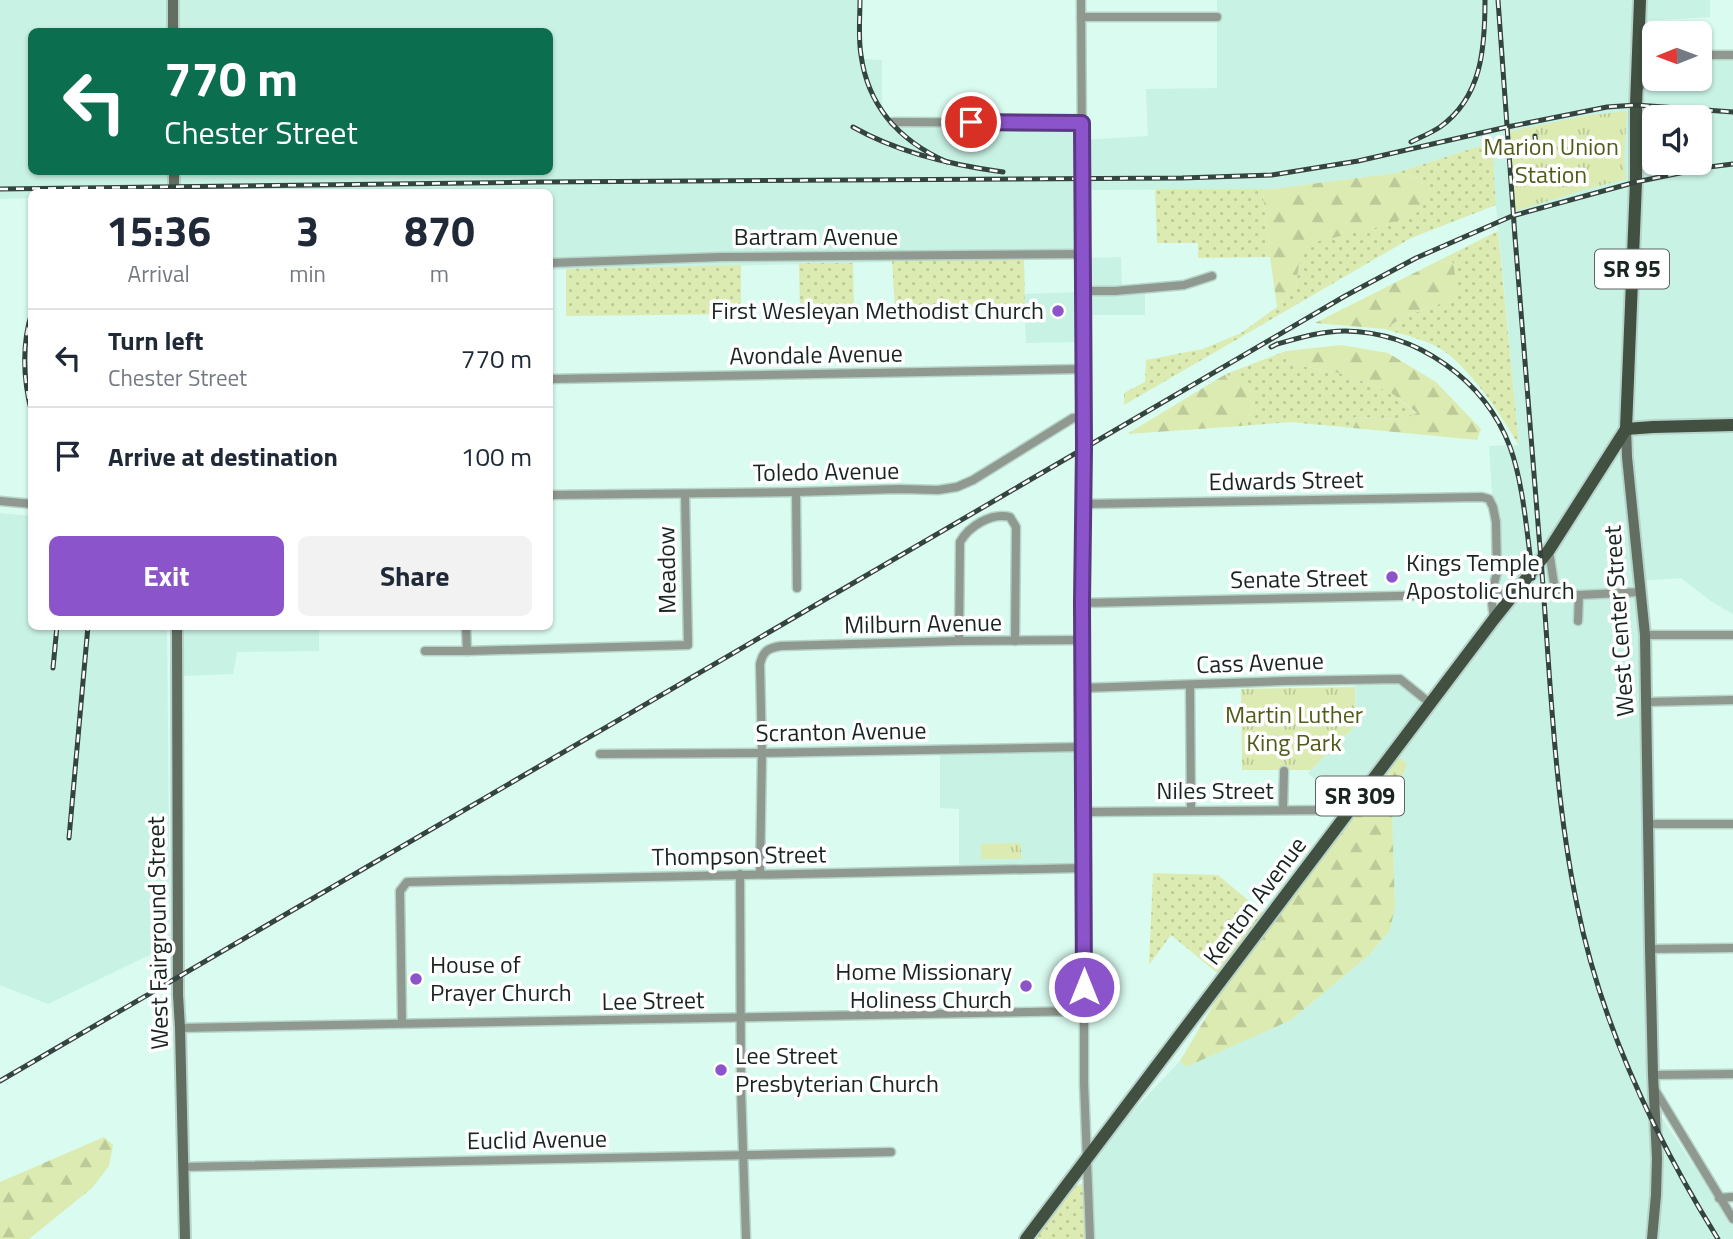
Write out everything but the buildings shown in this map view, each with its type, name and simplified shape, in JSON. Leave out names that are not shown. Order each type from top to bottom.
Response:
[{"type":"main road","points":[[173,0],[173,28]]},
{"type":"main road","name":"West Center Street","points":[[1640,0],[1626,429],[1645,635],[1653,1075],[1658,1173],[1652,1239]]},
{"type":"main road","points":[[1626,429],[1733,425]]},
{"type":"main road","name":"Kenton Avenue","points":[[1086,1159],[1549,550],[1626,429]]},
{"type":"main road","name":"West Fairground Street","points":[[177,630],[178,986],[185,1239]]},
{"type":"main road","name":"SR 309","points":[[1026,1239],[1086,1159]]},
{"type":"street","points":[[1081,0],[1084,1011],[1090,1239]]},
{"type":"street","points":[[1081,16],[1217,17]]},
{"type":"street","points":[[1640,21],[1642,27]]},
{"type":"street","points":[[1712,55],[1733,55]]},
{"type":"street","points":[[1636,94],[1642,82]]},
{"type":"street","points":[[893,122],[1082,123]]},
{"type":"street","name":"Bartram Avenue","points":[[553,263],[721,257],[1082,254]]},
{"type":"street","points":[[1083,291],[1184,285],[1212,276]]},
{"type":"street","name":"Avondale Avenue","points":[[553,379],[1083,369]]},
{"type":"street","name":"Toledo Avenue","points":[[553,495],[938,490],[957,487],[973,480],[1073,418],[1083,418]]},
{"type":"street","points":[[796,492],[797,588]]},
{"type":"street","name":"Meadow","points":[[467,651],[688,645],[685,494]]},
{"type":"street","name":"Edwards Street","points":[[1084,504],[1477,496],[1489,499],[1496,522],[1497,573],[1491,594]]},
{"type":"street","points":[[0,501],[28,504]]},
{"type":"street","points":[[959,641],[960,542],[965,533],[985,520],[1001,514],[1010,517],[1016,527],[1015,641]]},
{"type":"street","points":[[1549,550],[1554,584],[1560,593],[1641,592]]},
{"type":"street","name":"Senate Street","points":[[1082,603],[1491,594],[1516,591]]},
{"type":"street","points":[[1491,594],[1494,620]]},
{"type":"street","points":[[1578,621],[1579,594]]},
{"type":"street","points":[[425,651],[467,651],[466,630]]},
{"type":"street","points":[[1645,635],[1733,635]]},
{"type":"street","name":"Milburn Avenue","points":[[762,753],[760,664],[761,656],[769,648],[959,641],[1082,640]]},
{"type":"street","name":"Cass Avenue","points":[[1083,688],[1400,679],[1431,704]]},
{"type":"street","points":[[1190,685],[1191,810]]},
{"type":"street","points":[[1647,702],[1733,701]]},
{"type":"street","name":"Scranton Avenue","points":[[600,754],[1083,747]]},
{"type":"street","points":[[760,874],[762,753]]},
{"type":"street","points":[[1283,810],[1284,771]]},
{"type":"street","name":"Niles Street","points":[[1083,812],[1335,810],[1347,813]]},
{"type":"street","points":[[1648,824],[1733,824]]},
{"type":"street","name":"Thompson Street","points":[[402,1023],[400,891],[407,883],[1083,868]]},
{"type":"street","points":[[740,874],[740,1019],[747,1239]]},
{"type":"street","points":[[1650,949],[1733,948]]},
{"type":"street","name":"Lee Street","points":[[180,1028],[1084,1011]]},
{"type":"street","points":[[1653,1075],[1733,1074]]},
{"type":"street","points":[[1654,1088],[1733,1219]]},
{"type":"street","name":"Euclid Avenue","points":[[183,1167],[891,1152]]},
{"type":"street","points":[[1719,1198],[1733,1197]]},
{"type":"shaded area","points":[[0,0],[862,0],[862,59],[882,60],[882,106],[890,119],[1080,118],[1081,140],[1148,136],[1146,89],[1217,88],[1217,0],[1710,0],[1710,17],[1640,21],[1642,91],[1712,91],[1712,55],[1733,56],[1733,614],[1681,578],[1640,581],[1647,1025],[1649,1098],[1733,1226],[1733,1239],[1086,1239],[1083,1164],[1180,1061],[1186,1066],[1291,1020],[1369,955],[1390,930],[1395,907],[1392,808],[1407,764],[1400,757],[1356,814],[1308,773],[1356,725],[1355,678],[1399,677],[1433,703],[1488,631],[1499,596],[1489,446],[1519,445],[1492,142],[1396,173],[1272,189],[1082,190],[1080,250],[1024,254],[1024,259],[553,270],[553,189],[28,189],[28,198],[0,199]]},
{"type":"shaded area","points":[[1121,257],[1122,288],[1145,288],[1145,315],[1082,315],[1082,342],[1026,343],[1024,294],[1080,292],[1080,258]]},
{"type":"shaded area","points":[[0,513],[28,516],[28,630],[167,630],[170,945],[48,1004],[0,985]]},
{"type":"shaded area","points":[[181,630],[319,630],[319,651],[237,652],[233,674],[182,676]]},
{"type":"shaded area","points":[[1071,751],[1078,757],[1079,859],[1072,864],[959,867],[959,809],[940,808],[940,754]]},
{"type":"green space","name":"Marion Union Station","points":[[1627,111],[1624,159],[1626,179],[1512,212],[1507,132],[1584,116]]},
{"type":"green space","points":[[1492,142],[1496,205],[1411,238],[1124,405],[1124,393],[1145,382],[1146,360],[1203,349],[1241,333],[1277,307],[1296,285],[1300,258],[1311,242],[1378,227],[1423,179],[1396,173]]},
{"type":"green space","points":[[1396,173],[1423,179],[1428,194],[1416,214],[1378,227],[1311,243],[1300,258],[1296,285],[1277,307],[1263,196],[1272,189]]},
{"type":"green space","points":[[1155,189],[1272,189],[1263,196],[1270,257],[1198,258],[1198,243],[1157,243]]},
{"type":"green space","points":[[1498,231],[1519,445],[1481,388],[1456,361],[1431,344],[1385,329],[1403,317],[1445,302],[1453,262],[1438,261]]},
{"type":"green space","points":[[1024,259],[1025,306],[895,308],[892,261]]},
{"type":"green space","points":[[1438,261],[1453,262],[1457,288],[1445,302],[1403,317],[1385,329],[1315,323]]},
{"type":"green space","points":[[799,263],[853,263],[854,309],[800,311]]},
{"type":"green space","points":[[741,265],[741,314],[566,316],[566,269]]},
{"type":"green space","points":[[1341,345],[1388,353],[1436,382],[1481,429],[1477,440],[1353,428],[1354,417],[1404,419],[1417,413],[1390,392],[1344,374],[1286,363],[1286,351]]},
{"type":"green space","points":[[1286,351],[1286,363],[1344,374],[1390,392],[1417,414],[1404,419],[1354,417],[1353,428],[1290,422],[1242,426],[1253,411],[1250,389],[1226,374]]},
{"type":"green space","points":[[1226,374],[1250,388],[1253,411],[1242,426],[1127,434]]},
{"type":"green space","name":"Martin Luther King Park","points":[[1355,687],[1356,725],[1311,770],[1242,770],[1241,689]]},
{"type":"green space","points":[[1300,695],[1318,695],[1319,729],[1301,730]]},
{"type":"green space","points":[[1400,757],[1407,764],[1392,808],[1395,907],[1390,930],[1369,955],[1291,1020],[1186,1067],[1180,1061],[1227,982]]},
{"type":"green space","points":[[1021,843],[1021,859],[981,859],[981,844]]},
{"type":"green space","points":[[1153,873],[1218,875],[1267,916],[1221,976],[1171,935],[1149,965]]},
{"type":"green space","points":[[104,1137],[113,1145],[109,1166],[92,1188],[29,1239],[0,1239],[0,1182]]},
{"type":"green space","points":[[1084,1184],[1086,1239],[1031,1239],[1070,1186]]},
{"type":"railway","points":[[860,0],[861,55],[865,74],[879,106],[901,133],[930,154],[947,162]]},
{"type":"railway","points":[[1411,142],[1437,129],[1454,115],[1473,86],[1482,53],[1485,0]]},
{"type":"railway","points":[[1498,0],[1553,721],[1562,814],[1577,905],[1600,993],[1632,1078],[1672,1160],[1718,1239]]},
{"type":"railway","points":[[0,189],[1272,175],[1358,161],[1607,107],[1636,105],[1733,112]]},
{"type":"railway","points":[[853,127],[926,157],[1003,172]]},
{"type":"railway","points":[[1535,136],[1536,147]]},
{"type":"railway","points":[[0,1081],[1345,296],[1416,258],[1512,216],[1636,182],[1733,164]]},
{"type":"railway","points":[[28,325],[24,363],[28,393]]},
{"type":"railway","points":[[1271,347],[1328,332],[1372,334],[1398,340],[1422,350],[1466,381],[1499,423],[1510,447],[1522,494],[1533,578]]},
{"type":"railway","points":[[53,668],[57,630]]},
{"type":"railway","points":[[69,838],[88,630]]},
{"type":"place","name":"First Wesleyan Methodist Church","points":[[1058,311]]},
{"type":"place","name":"Kings Temple Apostolic Church","points":[[1392,577]]},
{"type":"place","name":"House of Prayer Church","points":[[416,979]]},
{"type":"place","name":"Home Missionary Holiness Church","points":[[1026,986]]},
{"type":"place","name":"Lee Street Presbyterian Church","points":[[721,1070]]},
{"type":"route","points":[[971,122],[1082,123],[1084,987]]}]
